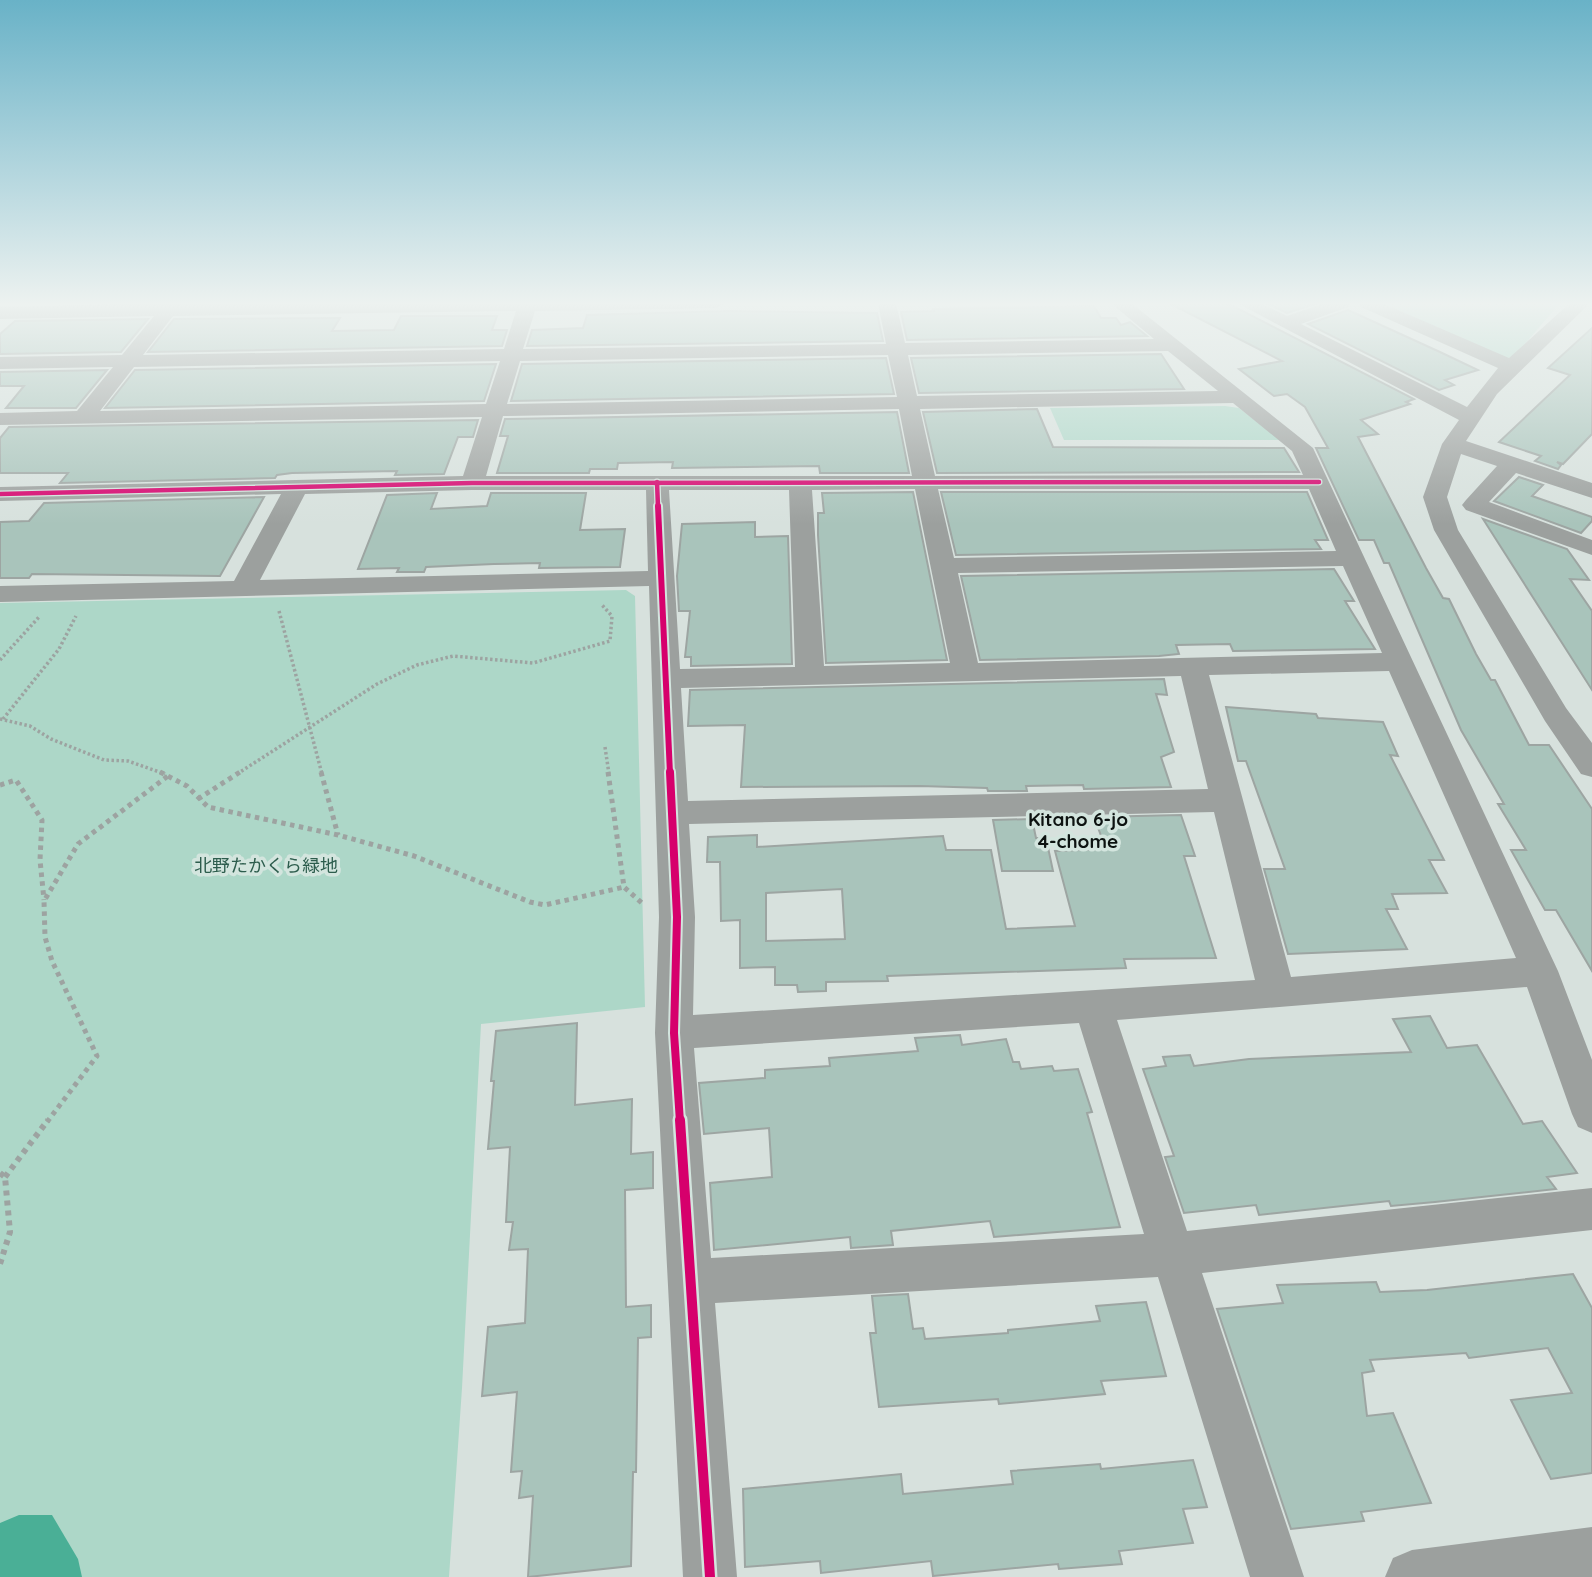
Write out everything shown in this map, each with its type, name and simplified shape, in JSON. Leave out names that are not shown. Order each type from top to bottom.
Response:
[{"type":"street","points":[[83,418],[114,377]]},
{"type":"street","points":[[472,483],[505,377]]},
{"type":"street","points":[[904,377],[923,483],[967,673]]},
{"type":"street","points":[[1213,377],[1302,448],[1540,971],[1592,1114]]},
{"type":"street","points":[[1391,377],[1472,418]]},
{"type":"street","points":[[1501,377],[1489,390],[1453,444],[1435,497],[1446,530],[1555,715],[1592,766]]},
{"type":"street","points":[[0,419],[1240,397]]},
{"type":"street","points":[[1453,444],[1592,490]]},
{"type":"street","points":[[1511,464],[1474,505],[1592,548]]},
{"type":"street","points":[[657,482],[677,917],[674,1033],[710,1577]]},
{"type":"street","points":[[800,482],[810,676]]},
{"type":"street","points":[[0,494],[472,483],[1319,482]]},
{"type":"street","points":[[243,588],[296,489]]},
{"type":"street","points":[[944,566],[1353,558]]},
{"type":"street","points":[[0,594],[662,578]]},
{"type":"street","points":[[666,678],[1399,662]]},
{"type":"street","points":[[1193,668],[1277,994]]},
{"type":"street","points":[[673,813],[1227,800]]},
{"type":"street","points":[[674,1033],[1277,994],[1540,971]]},
{"type":"street","points":[[1093,1006],[1277,1577]]},
{"type":"street","points":[[690,1282],[1175,1254],[1592,1209]]},
{"type":"street","points":[[1412,1577],[1592,1553]]},
{"type":"path","points":[[198,799],[377,684],[416,665],[453,656],[533,663],[610,641],[612,616],[605,605],[596,603]]},
{"type":"path","points":[[79,609],[59,649],[1,719],[30,726],[51,739],[104,760],[128,761],[169,775],[187,786],[208,807],[338,835],[444,867],[537,903],[545,905],[624,887],[605,747]]},
{"type":"path","points":[[279,611],[338,835]]},
{"type":"path","points":[[44,901],[78,844],[169,775]]},
{"type":"path","points":[[0,785],[16,780],[42,820],[40,860],[45,937],[52,961],[97,1056],[3,1175],[10,1231],[0,1264]]},
{"type":"green space","points":[[1050,408],[1239,408],[1280,440],[1064,440]]},
{"type":"green space","name":"北野たかくら緑地","points":[[626,590],[635,596],[645,1007],[481,1024],[449,1577],[0,1577],[0,603]]},
{"type":"shaded area","points":[[19,1515],[52,1515],[78,1559],[82,1577],[0,1577],[0,1523]]},
{"type":"building","points":[[0,377],[102,377],[76,408],[6,408],[24,386],[0,386]]},
{"type":"building","points":[[130,377],[492,377],[484,401],[105,408]]},
{"type":"building","points":[[518,377],[890,377],[894,394],[511,401]]},
{"type":"building","points":[[915,377],[1176,377],[1184,389],[919,393]]},
{"type":"building","points":[[1249,377],[1370,377],[1414,399],[1406,402],[1410,404],[1361,420],[1378,434],[1358,437],[1426,568],[1443,598],[1449,599],[1476,654],[1491,680],[1495,680],[1529,745],[1549,745],[1592,809],[1592,971],[1556,910],[1545,910],[1511,850],[1526,850],[1498,804],[1504,804],[1461,730],[1389,563],[1384,563],[1374,540],[1359,540],[1316,448],[1328,448],[1305,407],[1287,394],[1274,396]]},
{"type":"building","points":[[1412,377],[1456,377],[1445,380],[1454,385],[1439,390]]},
{"type":"building","points":[[1568,377],[1592,377],[1592,434],[1563,464],[1557,462],[1561,465],[1558,469],[1535,461],[1541,456],[1499,442]]},
{"type":"building","points":[[1037,409],[1053,447],[1284,448],[1299,472],[937,473],[923,412]]},
{"type":"building","points":[[897,412],[909,473],[820,473],[819,466],[672,468],[673,462],[618,463],[617,469],[590,469],[589,473],[497,473],[508,436],[500,436],[505,419]]},
{"type":"building","points":[[478,420],[473,437],[458,437],[444,474],[395,475],[397,471],[292,473],[277,475],[275,478],[60,483],[68,473],[0,473],[0,438],[9,427]]},
{"type":"building","points":[[1519,477],[1543,485],[1532,496],[1592,517],[1592,521],[1581,533],[1494,501]]},
{"type":"building","points":[[913,492],[947,660],[826,663],[818,535],[818,513],[824,513],[822,493]]},
{"type":"building","points":[[941,492],[1307,492],[1328,540],[1315,540],[1321,549],[956,555]]},
{"type":"building","points":[[437,493],[431,509],[487,506],[491,493],[586,493],[580,530],[625,529],[620,567],[539,568],[540,563],[426,567],[424,572],[397,572],[399,568],[358,569],[387,495]]},
{"type":"building","points":[[264,497],[220,576],[32,574],[29,578],[0,578],[0,522],[29,521],[44,503]]},
{"type":"building","points":[[1483,519],[1567,549],[1589,580],[1570,579],[1592,611],[1592,690]]},
{"type":"building","points":[[755,522],[755,537],[788,536],[792,664],[691,666],[691,657],[685,657],[690,611],[679,611],[677,576],[682,524]]},
{"type":"building","points":[[1334,569],[1354,601],[1345,601],[1375,649],[1233,651],[1230,644],[1176,645],[1179,654],[1159,656],[980,660],[961,576]]},
{"type":"building","points":[[1164,679],[1167,695],[1156,694],[1174,752],[1161,757],[1171,787],[1084,789],[1083,785],[1026,786],[1027,791],[988,791],[987,788],[920,786],[741,787],[745,725],[688,726],[690,690]]},
{"type":"building","points":[[1226,707],[1316,714],[1318,718],[1383,722],[1398,756],[1390,755],[1444,860],[1429,860],[1447,893],[1392,894],[1398,909],[1386,909],[1407,949],[1288,954],[1264,869],[1285,869],[1246,761],[1238,761]]},
{"type":"building","points":[[1181,815],[1195,856],[1184,856],[1216,958],[1124,959],[1126,968],[887,976],[888,981],[826,982],[826,991],[798,992],[797,985],[775,985],[775,967],[740,968],[740,920],[721,921],[720,862],[707,862],[708,837],[757,835],[757,847],[943,836],[946,850],[991,850],[1006,929],[1075,926],[1055,851],[1106,849],[1094,817]],"holes":[[[842,889],[845,939],[766,941],[766,893]]]},
{"type":"building","points":[[1032,819],[1036,838],[1046,838],[1053,871],[1002,871],[993,820]]},
{"type":"building","points":[[1430,1016],[1447,1048],[1477,1045],[1523,1124],[1542,1121],[1577,1173],[1547,1177],[1556,1189],[1435,1202],[1391,1206],[1389,1201],[1259,1215],[1256,1205],[1184,1213],[1165,1157],[1174,1156],[1143,1069],[1166,1066],[1163,1057],[1190,1055],[1194,1066],[1249,1059],[1411,1052],[1393,1019]]},
{"type":"building","points":[[577,1023],[575,1105],[632,1099],[631,1154],[653,1152],[653,1188],[625,1190],[626,1307],[651,1305],[651,1337],[638,1338],[636,1472],[633,1472],[631,1566],[528,1577],[533,1496],[519,1498],[522,1471],[511,1472],[517,1392],[482,1396],[488,1327],[525,1323],[528,1249],[509,1250],[513,1222],[506,1222],[510,1147],[488,1149],[494,1081],[491,1081],[496,1031]]},
{"type":"building","points":[[960,1035],[962,1045],[1006,1039],[1013,1062],[1019,1062],[1021,1069],[1052,1066],[1054,1071],[1078,1069],[1092,1112],[1087,1113],[1120,1227],[994,1237],[990,1221],[891,1231],[893,1245],[851,1248],[850,1237],[714,1250],[710,1183],[772,1177],[769,1128],[704,1134],[699,1083],[765,1078],[765,1070],[830,1066],[829,1058],[918,1051],[915,1038]]},
{"type":"building","points":[[1573,1274],[1592,1308],[1592,1473],[1551,1479],[1511,1400],[1572,1393],[1548,1348],[1469,1358],[1466,1353],[1370,1360],[1374,1371],[1362,1373],[1367,1416],[1393,1413],[1431,1503],[1361,1512],[1364,1521],[1291,1529],[1217,1309],[1283,1303],[1277,1285],[1376,1282],[1380,1292],[1427,1290]]},
{"type":"building","points":[[908,1294],[913,1329],[923,1328],[925,1339],[1008,1333],[1008,1330],[1100,1321],[1096,1306],[1146,1302],[1166,1376],[1101,1381],[1105,1394],[999,1404],[998,1399],[879,1407],[870,1333],[876,1333],[872,1296]]},
{"type":"building","points":[[1193,1460],[1207,1507],[1183,1509],[1193,1543],[1119,1551],[1122,1564],[1059,1569],[1058,1564],[933,1576],[931,1561],[821,1573],[820,1561],[745,1567],[743,1489],[901,1474],[903,1494],[1013,1484],[1011,1471],[1100,1464],[1101,1469]]},
{"type":"cycle path","points":[[657,482],[677,917],[674,1033],[710,1577]]},
{"type":"cycle path","points":[[0,494],[472,483],[1319,482]]},
{"type":"district","name":"Kitano 6-jo 4-chome","points":[[1078,830]]}]
